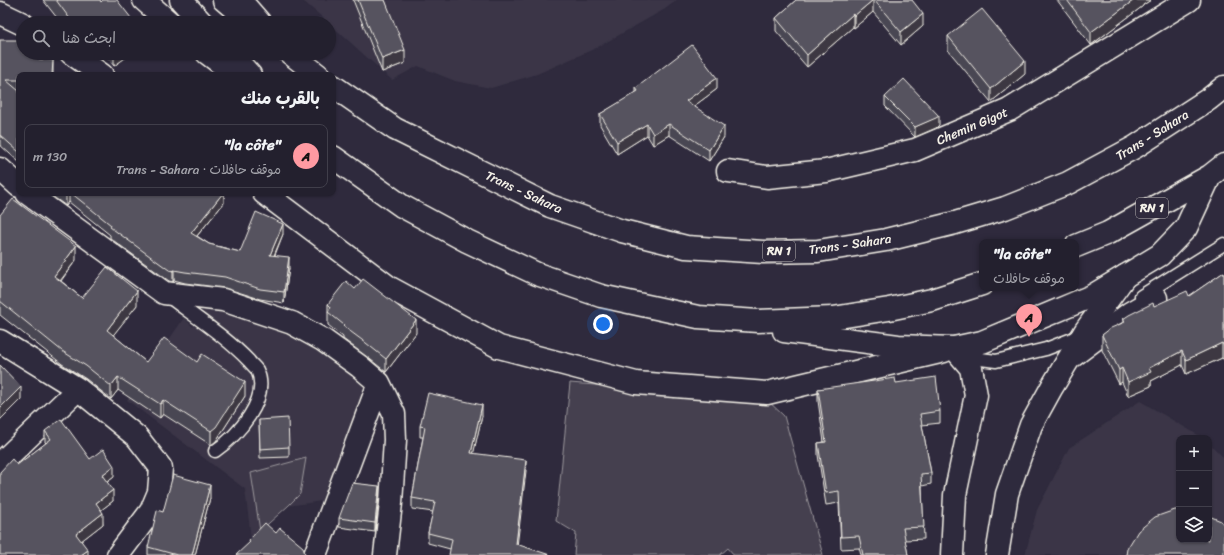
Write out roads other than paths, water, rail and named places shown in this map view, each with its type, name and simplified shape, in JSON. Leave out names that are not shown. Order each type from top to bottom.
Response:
[{"type":"main road","points":[[144,0],[162,16]]},
{"type":"main road","points":[[181,0],[196,16]]},
{"type":"main road","points":[[224,0],[243,16]]},
{"type":"main road","points":[[240,0],[254,16]]},
{"type":"main road","name":"Chemin Gigot","points":[[728,172],[767,177],[826,171],[915,150],[1009,110],[1189,0]]},
{"type":"main road","points":[[0,12],[16,20]]},
{"type":"main road","points":[[81,60],[98,72]]},
{"type":"main road","points":[[216,60],[232,72]]},
{"type":"main road","points":[[236,60],[247,72]]},
{"type":"main road","points":[[299,60],[314,72]]},
{"type":"main road","name":"Trans - Sahara","points":[[336,88],[395,129],[550,206],[622,231],[686,247],[763,252],[818,251],[886,240],[955,223],[1005,208],[1068,183],[1135,147],[1209,99],[1224,87]]},
{"type":"main road","points":[[336,159],[402,206],[467,241],[537,274],[601,296],[745,327],[898,346],[954,348],[971,368],[976,395],[955,495],[952,555]]},
{"type":"main road","points":[[0,169],[16,183]]},
{"type":"main road","points":[[268,196],[390,288],[499,347],[636,383],[768,393],[982,342],[1092,296],[1160,255],[1186,228],[1217,171]]},
{"type":"main road","name":"RN 1","points":[[1079,245],[1108,233],[1217,171]]},
{"type":"main road","points":[[31,196],[164,293],[223,300],[292,323],[323,340],[359,366],[379,383],[394,414],[395,440],[391,503],[385,555]]},
{"type":"main road","points":[[997,555],[1007,494],[1031,425],[1086,330],[1125,276]]},
{"type":"main road","points":[[698,317],[758,321],[833,318],[918,303],[979,285]]},
{"type":"main road","points":[[1070,358],[1130,313],[1156,298]]},
{"type":"main road","points":[[0,341],[78,389],[137,437],[161,468],[159,492],[151,511],[118,555]]},
{"type":"main road","points":[[315,555],[379,383]]},
{"type":"main road","points":[[0,464],[78,389]]},
{"type":"lane","points":[[954,348],[973,358],[996,362],[1046,349],[1072,339],[1224,244]]},
{"type":"lane","points":[[164,293],[238,350],[257,370],[260,382],[260,396],[248,418],[227,443],[215,451]]},
{"type":"place","name":"\"la côte\"","points":[[1029,337]]}]
